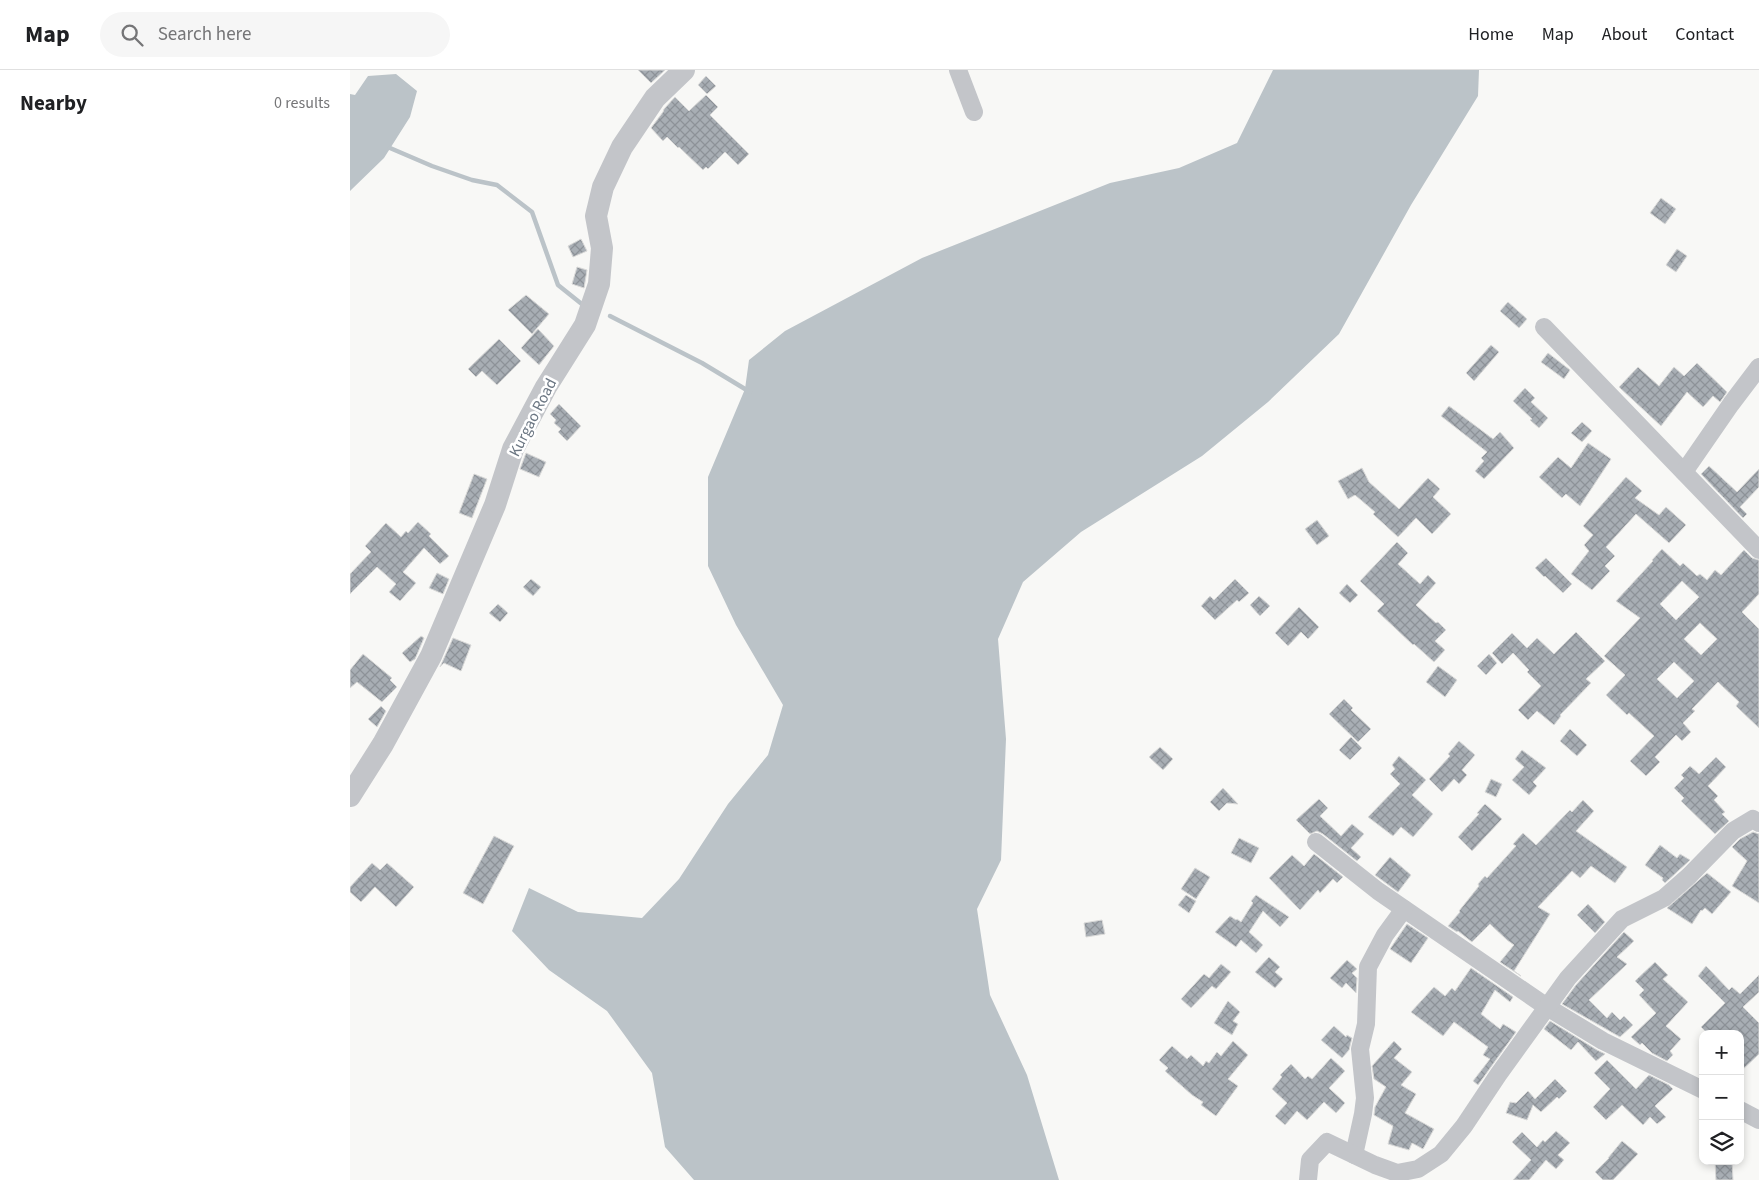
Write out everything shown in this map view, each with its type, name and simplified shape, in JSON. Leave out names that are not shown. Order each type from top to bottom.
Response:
[{"type":"street","name":"Kurgao Road","points":[[350,796],[383,744],[431,656],[495,505],[513,449],[546,387],[585,324],[600,284],[602,248],[596,216],[603,187],[622,147],[655,98],[684,70]]},
{"type":"street","points":[[958,70],[974,112]]},
{"type":"street","points":[[1544,327],[1759,550]]},
{"type":"street","points":[[1684,472],[1730,404],[1759,367]]},
{"type":"street","points":[[1308,1180],[1310,1160],[1328,1142],[1375,1165],[1397,1173],[1418,1169],[1441,1154],[1464,1126],[1568,978],[1622,919],[1664,898],[1689,876],[1733,831],[1753,819],[1759,823]]},
{"type":"street","points":[[1316,842],[1378,891],[1547,1007],[1603,1041],[1699,1088]]},
{"type":"street","points":[[1354,1155],[1365,1098],[1360,1048],[1366,1024],[1368,967],[1385,935],[1404,909]]},
{"type":"street","points":[[1744,1112],[1759,1120]]},
{"type":"shaded area","points":[[1273,70],[1479,70],[1478,96],[1411,205],[1339,334],[1268,402],[1202,456],[1081,532],[1023,582],[998,639],[1006,739],[1001,860],[977,909],[990,995],[1027,1075],[1059,1180],[694,1180],[665,1147],[652,1073],[607,1011],[549,970],[512,931],[529,888],[578,912],[642,918],[679,879],[728,804],[768,755],[783,705],[736,625],[708,566],[708,477],[745,389],[749,360],[785,331],[922,258],[1110,183],[1179,168],[1237,143]]},
{"type":"shaded area","points":[[396,74],[417,91],[410,117],[384,158],[350,191],[350,94],[355,95],[368,76]]},
{"type":"building","points":[[638,70],[665,70],[651,83]]},
{"type":"building","points":[[706,76],[716,86],[707,94],[698,85]]},
{"type":"building","points":[[706,95],[718,107],[710,115],[749,154],[738,165],[725,152],[708,169],[706,167],[703,170],[667,137],[663,141],[651,128],[675,97],[689,111]]},
{"type":"building","points":[[1661,198],[1676,209],[1665,224],[1650,213]]},
{"type":"building","points":[[581,239],[587,251],[573,257],[568,246]]},
{"type":"building","points":[[1677,249],[1687,256],[1676,272],[1666,265]]},
{"type":"building","points":[[577,267],[587,270],[584,288],[572,284]]},
{"type":"building","points":[[526,295],[549,314],[532,334],[508,310]]},
{"type":"building","points":[[1508,302],[1527,319],[1519,328],[1500,311]]},
{"type":"building","points":[[538,329],[554,346],[539,365],[521,348]]},
{"type":"building","points":[[499,339],[521,361],[497,385],[482,371],[476,377],[468,369]]},
{"type":"building","points":[[1491,345],[1499,352],[1474,381],[1466,373]]},
{"type":"building","points":[[1548,353],[1570,370],[1564,379],[1541,362]]},
{"type":"building","points":[[1697,363],[1727,392],[1720,402],[1713,396],[1703,407],[1687,392],[1661,426],[1619,387],[1638,367],[1659,386],[1674,367],[1684,376]]},
{"type":"building","points":[[1525,388],[1535,398],[1531,402],[1548,418],[1539,428],[1513,401]]},
{"type":"building","points":[[559,404],[581,426],[567,441],[558,432],[561,429],[554,423],[556,420],[550,414]]},
{"type":"building","points":[[1449,406],[1493,439],[1500,432],[1514,448],[1484,479],[1475,471],[1484,461],[1481,458],[1487,452],[1441,416]]},
{"type":"building","points":[[1582,422],[1592,431],[1582,442],[1571,433]]},
{"type":"building","points":[[1588,443],[1611,459],[1580,506],[1566,494],[1562,498],[1539,477],[1558,457],[1571,468]]},
{"type":"building","points":[[526,453],[546,462],[539,477],[520,469]]},
{"type":"building","points":[[1709,466],[1737,492],[1759,469],[1759,487],[1740,507],[1747,514],[1743,518],[1701,474]]},
{"type":"building","points":[[1362,468],[1369,482],[1399,509],[1428,478],[1440,489],[1433,497],[1451,514],[1432,534],[1416,518],[1398,537],[1373,514],[1375,512],[1355,495],[1348,499],[1338,481]]},
{"type":"building","points":[[474,474],[487,479],[472,518],[459,513]]},
{"type":"building","points":[[1626,477],[1642,491],[1635,498],[1659,515],[1666,507],[1686,525],[1669,543],[1636,514],[1606,547],[1615,556],[1605,566],[1610,571],[1592,590],[1571,574],[1589,551],[1584,545],[1593,535],[1583,526]]},
{"type":"building","points":[[1317,520],[1329,536],[1317,545],[1305,529]]},
{"type":"building","points":[[418,522],[431,534],[429,536],[449,556],[440,564],[424,548],[403,572],[416,583],[400,601],[389,592],[396,584],[377,567],[350,594],[350,574],[371,552],[365,546],[386,523],[401,537],[406,531],[408,533]]},
{"type":"building","points":[[1397,542],[1408,553],[1398,564],[1420,584],[1428,575],[1436,583],[1416,605],[1446,630],[1435,641],[1445,650],[1434,662],[1377,611],[1384,604],[1360,581]]},
{"type":"building","points":[[1662,549],[1680,566],[1683,563],[1697,576],[1700,574],[1707,580],[1715,570],[1721,575],[1744,550],[1752,558],[1759,560],[1759,594],[1742,612],[1759,629],[1759,728],[1736,706],[1739,702],[1718,682],[1692,709],[1695,711],[1683,723],[1691,732],[1682,741],[1676,735],[1655,757],[1660,762],[1646,776],[1630,761],[1654,736],[1629,713],[1627,715],[1606,695],[1625,675],[1604,656],[1640,618],[1616,601]],"holes":[[[1682,581],[1699,597],[1676,620],[1660,604]],[[1700,623],[1717,639],[1701,655],[1684,639]],[[1674,662],[1694,681],[1677,698],[1657,679]]]},
{"type":"building","points":[[1546,558],[1572,584],[1563,593],[1535,568]]},
{"type":"building","points":[[437,573],[449,579],[443,594],[429,588]]},
{"type":"building","points":[[531,579],[541,587],[533,596],[523,587]]},
{"type":"building","points":[[1235,579],[1249,593],[1239,602],[1237,600],[1215,620],[1201,606],[1210,596],[1214,600]]},
{"type":"building","points":[[1347,584],[1358,595],[1350,603],[1339,593]]},
{"type":"building","points":[[1259,596],[1270,606],[1260,616],[1250,605]]},
{"type":"building","points":[[498,604],[508,613],[500,622],[489,613]]},
{"type":"building","points":[[1299,607],[1319,627],[1308,639],[1301,632],[1288,646],[1275,633]]},
{"type":"building","points":[[1576,632],[1605,661],[1586,679],[1591,683],[1560,715],[1554,725],[1537,711],[1528,720],[1518,710],[1541,686],[1527,672],[1529,670],[1513,653],[1502,664],[1492,653],[1512,633],[1527,648],[1537,638],[1554,654]]},
{"type":"building","points":[[421,636],[424,638],[415,659],[410,662],[402,653]]},
{"type":"building","points":[[453,638],[471,645],[461,671],[444,663],[440,667]]},
{"type":"building","points":[[363,654],[392,678],[390,680],[397,687],[382,702],[357,682],[350,688],[350,670]]},
{"type":"building","points":[[1489,654],[1497,663],[1486,675],[1477,666]]},
{"type":"building","points":[[1438,666],[1457,680],[1445,697],[1426,682]]},
{"type":"building","points":[[1344,699],[1353,708],[1351,710],[1371,729],[1358,742],[1329,714]]},
{"type":"building","points":[[381,706],[386,711],[377,727],[368,719]]},
{"type":"building","points":[[1570,729],[1587,745],[1577,756],[1560,741]]},
{"type":"building","points":[[1351,737],[1362,748],[1350,760],[1339,750]]},
{"type":"building","points":[[1459,741],[1475,755],[1462,770],[1467,775],[1459,784],[1454,779],[1442,792],[1429,779],[1450,756],[1448,754]]},
{"type":"building","points":[[1160,747],[1173,759],[1163,770],[1149,757]]},
{"type":"building","points":[[1522,750],[1546,768],[1533,782],[1537,786],[1529,795],[1512,780],[1524,767],[1515,759]]},
{"type":"building","points":[[1399,756],[1426,780],[1412,795],[1433,814],[1413,837],[1401,827],[1393,836],[1368,817],[1400,784],[1390,774],[1395,769],[1392,765]]},
{"type":"building","points":[[1716,757],[1726,767],[1708,786],[1718,796],[1714,800],[1725,812],[1722,814],[1729,821],[1715,834],[1681,801],[1684,798],[1674,788],[1684,778],[1681,775],[1690,766],[1699,774]]},
{"type":"building","points":[[1491,779],[1502,784],[1496,797],[1485,792]]},
{"type":"building","points":[[1223,788],[1238,804],[1227,803],[1219,811],[1210,802]]},
{"type":"building","points":[[1319,799],[1328,808],[1320,816],[1341,836],[1352,824],[1364,834],[1351,848],[1361,857],[1357,861],[1323,834],[1317,831],[1310,834],[1296,820]]},
{"type":"building","points":[[1583,800],[1594,811],[1576,831],[1627,867],[1615,883],[1591,866],[1580,878],[1572,871],[1538,907],[1550,914],[1514,971],[1521,976],[1500,962],[1514,945],[1490,924],[1472,942],[1448,926],[1479,886],[1478,884],[1485,876],[1487,878],[1516,846],[1513,844],[1523,833],[1536,845],[1570,810],[1572,812]]},
{"type":"building","points":[[1485,804],[1502,819],[1472,851],[1458,837],[1479,814],[1477,813]]},
{"type":"building","points":[[1753,832],[1759,834],[1759,903],[1732,886],[1747,861],[1732,847],[1740,839]]},
{"type":"building","points":[[494,836],[514,846],[483,904],[463,893]]},
{"type":"building","points":[[1239,838],[1259,848],[1251,863],[1231,853]]},
{"type":"building","points":[[1660,845],[1677,858],[1680,854],[1690,860],[1665,883],[1662,880],[1663,878],[1645,865]]},
{"type":"building","points":[[1314,854],[1343,877],[1337,883],[1333,879],[1320,893],[1318,890],[1300,910],[1269,878],[1292,855],[1304,866]]},
{"type":"building","points":[[1390,857],[1411,875],[1398,892],[1375,875]]},
{"type":"building","points":[[372,863],[380,870],[387,863],[414,887],[396,907],[375,887],[361,902],[350,892],[350,887]]},
{"type":"building","points":[[1195,868],[1210,877],[1196,899],[1181,889]]},
{"type":"building","points":[[1707,873],[1731,892],[1712,914],[1705,908],[1701,910],[1692,924],[1667,908]]},
{"type":"building","points":[[1186,895],[1196,901],[1189,913],[1178,905]]},
{"type":"building","points":[[1256,895],[1289,917],[1280,927],[1263,911],[1249,932],[1263,945],[1256,953],[1241,940],[1236,947],[1215,932],[1230,916],[1241,922]]},
{"type":"building","points":[[1588,904],[1605,922],[1595,933],[1577,915]]},
{"type":"building","points":[[1102,920],[1105,934],[1086,937],[1084,923]]},
{"type":"building","points":[[1407,924],[1428,938],[1411,963],[1390,949]]},
{"type":"building","points":[[1624,932],[1634,941],[1617,957],[1627,964],[1589,1000],[1607,1018],[1612,1012],[1620,1020],[1624,1016],[1633,1025],[1620,1037],[1562,1004],[1576,985]]},
{"type":"building","points":[[1269,957],[1280,967],[1275,972],[1283,979],[1275,988],[1255,972]]},
{"type":"building","points":[[1347,960],[1357,969],[1352,973],[1357,978],[1356,993],[1346,983],[1342,988],[1330,978]]},
{"type":"building","points":[[1655,962],[1668,975],[1663,979],[1688,1002],[1666,1026],[1681,1039],[1670,1051],[1673,1055],[1667,1061],[1652,1053],[1642,1043],[1640,1045],[1631,1037],[1656,1013],[1639,995],[1644,990],[1635,981]]},
{"type":"building","points":[[1221,964],[1231,972],[1216,989],[1212,986],[1191,1008],[1181,999],[1204,974],[1209,978]]},
{"type":"building","points":[[1706,966],[1729,990],[1732,987],[1740,994],[1759,975],[1759,992],[1743,1007],[1759,1023],[1759,1054],[1744,1068],[1744,1030],[1704,1030],[1701,1027],[1725,1003],[1698,976]]},
{"type":"building","points":[[1471,968],[1513,997],[1510,1002],[1495,990],[1481,1014],[1500,1029],[1503,1024],[1516,1032],[1478,1085],[1473,1081],[1490,1059],[1483,1055],[1488,1047],[1454,1022],[1443,1036],[1411,1012],[1434,987],[1445,996],[1452,988],[1455,991]]},
{"type":"building","points":[[1228,1001],[1240,1012],[1233,1021],[1238,1024],[1232,1035],[1214,1023]]},
{"type":"building","points":[[1550,1021],[1605,1054],[1596,1061],[1578,1042],[1571,1050],[1544,1029]]},
{"type":"building","points":[[1334,1026],[1346,1037],[1347,1035],[1352,1038],[1349,1050],[1342,1058],[1321,1040]]},
{"type":"building","points":[[1233,1041],[1248,1055],[1228,1079],[1238,1086],[1216,1116],[1201,1105],[1203,1102],[1192,1095],[1165,1071],[1168,1068],[1159,1060],[1172,1046],[1187,1059],[1191,1055],[1203,1066],[1206,1061],[1209,1063],[1217,1052],[1221,1056]]},
{"type":"building","points":[[1394,1041],[1402,1049],[1394,1058],[1412,1072],[1401,1085],[1416,1094],[1405,1113],[1434,1129],[1423,1149],[1412,1143],[1409,1150],[1388,1144],[1393,1126],[1374,1115],[1375,1107],[1386,1087],[1374,1079],[1372,1066]]},
{"type":"building","points":[[1331,1058],[1345,1071],[1329,1088],[1345,1103],[1336,1113],[1324,1102],[1307,1120],[1297,1111],[1285,1125],[1275,1116],[1287,1103],[1272,1089],[1282,1077],[1280,1075],[1291,1064],[1305,1079],[1308,1076],[1312,1079]]},
{"type":"building","points":[[1607,1060],[1636,1089],[1649,1075],[1669,1085],[1673,1089],[1655,1106],[1666,1117],[1657,1124],[1650,1117],[1643,1125],[1622,1105],[1606,1120],[1593,1107],[1610,1089],[1594,1073]]},
{"type":"building","points":[[1555,1079],[1567,1091],[1559,1099],[1557,1097],[1541,1112],[1533,1105],[1527,1120],[1506,1113],[1510,1102],[1516,1103],[1528,1091],[1535,1099]]},
{"type":"building","points":[[1556,1131],[1570,1143],[1558,1155],[1564,1160],[1556,1169],[1546,1160],[1529,1180],[1513,1180],[1531,1160],[1512,1142],[1522,1132],[1537,1147]]},
{"type":"building","points":[[1622,1141],[1638,1154],[1613,1180],[1603,1180],[1595,1172]]},
{"type":"building","points":[[1715,1165],[1732,1165],[1733,1180],[1716,1180]]},
{"type":"waterway","points":[[390,148],[472,180],[497,185],[532,212],[558,285],[583,305]]},
{"type":"waterway","points":[[610,316],[702,363],[750,392]]}]
